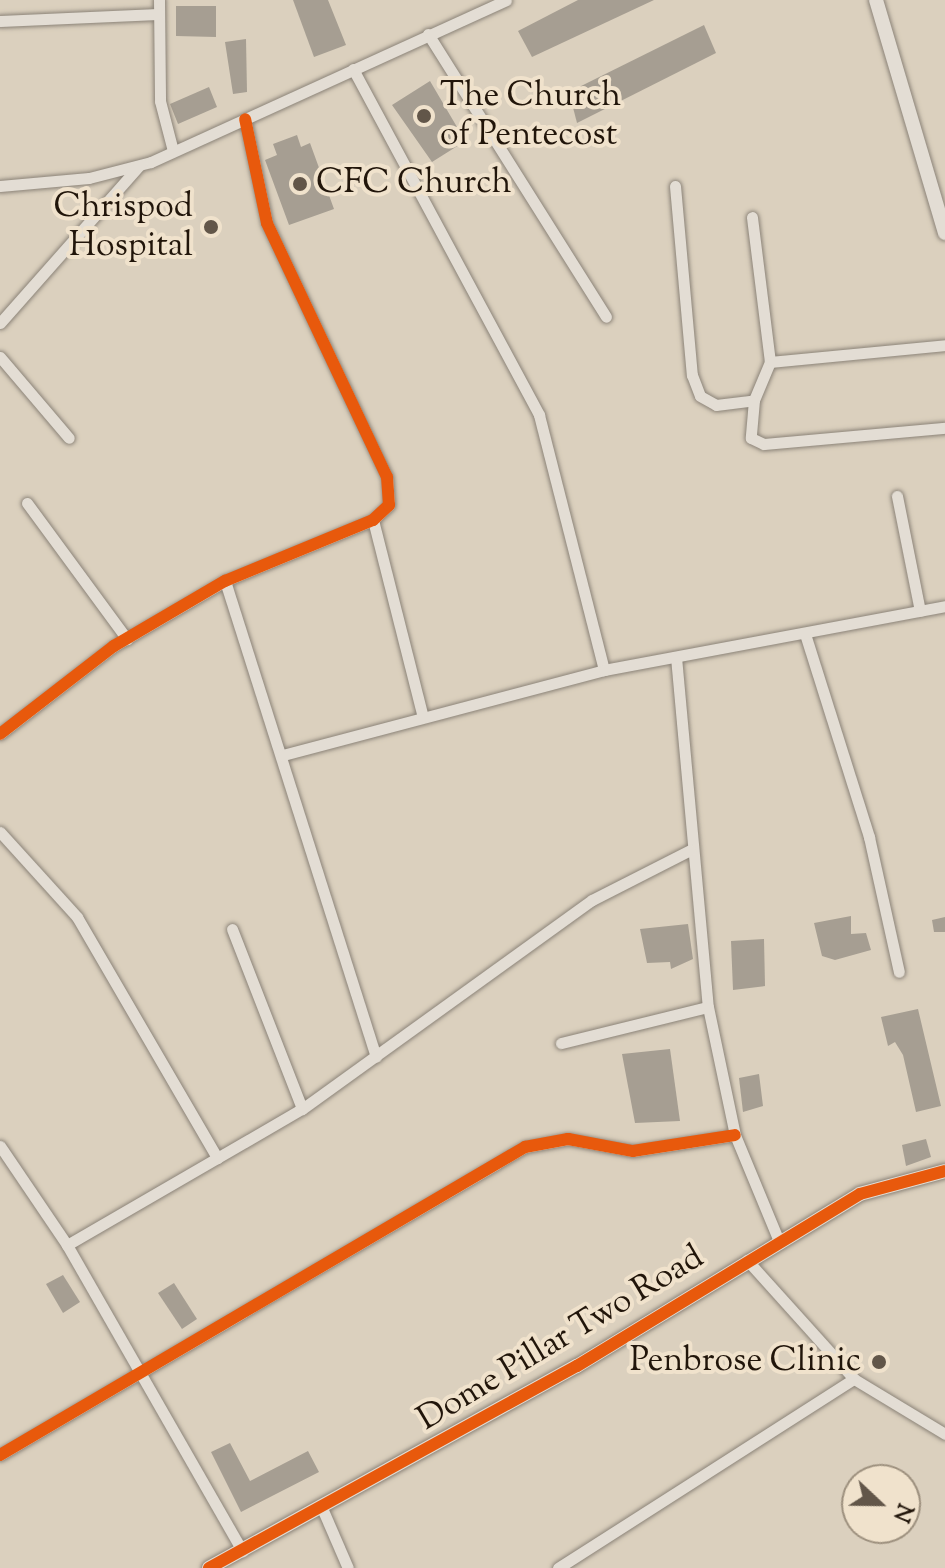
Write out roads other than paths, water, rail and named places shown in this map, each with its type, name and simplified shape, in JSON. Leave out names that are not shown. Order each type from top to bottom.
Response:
[{"type":"street","points":[[159,0],[161,112],[173,151]]},
{"type":"street","points":[[0,186],[139,166],[506,0]]},
{"type":"street","points":[[876,0],[945,233]]},
{"type":"street","points":[[0,21],[158,14]]},
{"type":"street","points":[[428,34],[606,317]]},
{"type":"street","points":[[353,69],[539,415],[604,670]]},
{"type":"street","points":[[0,734],[127,639],[225,581],[373,520],[389,505],[387,477],[267,223],[245,119]]},
{"type":"street","points":[[0,323],[139,166]]},
{"type":"street","points":[[675,186],[692,375],[700,396],[716,405],[754,400]]},
{"type":"street","points":[[752,217],[770,362],[754,400],[751,438],[764,444],[945,428]]},
{"type":"street","points":[[770,362],[945,345]]},
{"type":"street","points":[[0,357],[69,438]]},
{"type":"street","points":[[897,496],[920,611]]},
{"type":"street","points":[[27,503],[127,639]]},
{"type":"street","points":[[373,520],[422,714]]},
{"type":"street","points":[[225,581],[283,755],[376,1057]]},
{"type":"street","points":[[283,755],[422,714],[604,670],[806,637],[945,606]]},
{"type":"street","points":[[806,637],[869,837],[899,972]]},
{"type":"street","points":[[676,657],[690,850],[708,1007],[735,1135],[779,1241]]},
{"type":"street","points":[[0,832],[77,917],[217,1158]]},
{"type":"street","points":[[67,1245],[302,1109],[592,900],[690,850]]},
{"type":"street","points":[[232,929],[302,1109]]},
{"type":"street","points":[[561,1043],[708,1007]]},
{"type":"street","points":[[0,1455],[141,1376],[525,1147],[568,1139],[633,1151],[735,1135]]},
{"type":"street","points":[[0,1146],[67,1245],[242,1551]]},
{"type":"street","name":"Dome Pillar Two Road","points":[[209,1568],[577,1366],[860,1194],[945,1171]]},
{"type":"street","points":[[747,1260],[854,1379],[945,1434]]},
{"type":"street","points":[[558,1568],[854,1379]]},
{"type":"street","points":[[322,1508],[348,1568]]},
{"type":"place","name":"The Church of Pentecost","points":[[424,116]]},
{"type":"place","name":"CFC Church","points":[[300,184]]},
{"type":"place","name":"Chrispod Hospital","points":[[211,227]]},
{"type":"place","name":"Penbrose Clinic","points":[[879,1362]]}]
